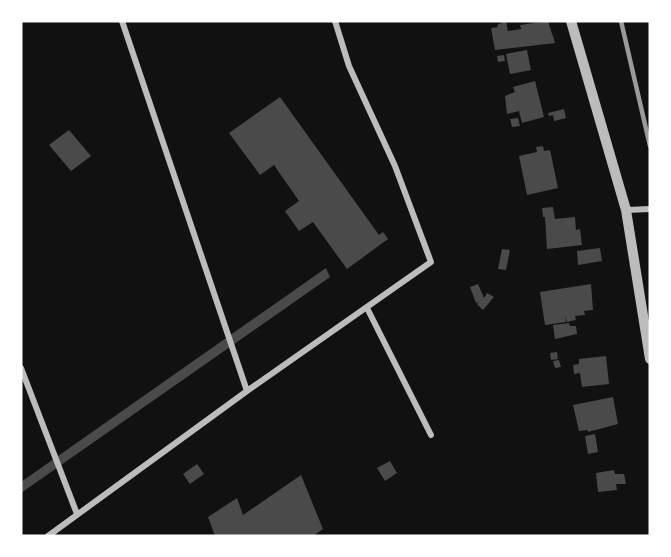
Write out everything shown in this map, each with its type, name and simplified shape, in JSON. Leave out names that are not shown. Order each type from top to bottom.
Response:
[{"type":"street","points":[[122,21],[248,391]]},
{"type":"street","points":[[48,536],[431,262],[395,166],[349,66],[335,21]]},
{"type":"street","points":[[571,21],[626,210],[650,359]]},
{"type":"street","points":[[626,210],[650,209]]},
{"type":"street","points":[[367,308],[431,435]]},
{"type":"street","points":[[21,368],[77,514]]},
{"type":"building","points":[[506,21],[508,31],[521,29],[520,25],[548,21],[555,43],[495,50],[491,28],[498,27],[497,25]]},
{"type":"building","points":[[527,50],[531,70],[510,74],[506,54]]},
{"type":"building","points":[[504,55],[505,61],[498,62],[497,56]]},
{"type":"building","points":[[535,81],[544,117],[522,123],[519,111],[507,114],[505,96],[515,92],[513,87]]},
{"type":"building","points":[[280,97],[379,235],[383,232],[388,239],[347,269],[313,222],[299,231],[285,211],[299,201],[274,165],[260,175],[229,133]]},
{"type":"building","points":[[564,109],[566,118],[554,121],[553,115],[549,116],[548,113]]},
{"type":"building","points":[[518,118],[520,126],[512,127],[510,119]]},
{"type":"building","points":[[69,130],[91,156],[71,171],[49,145]]},
{"type":"building","points":[[543,146],[544,151],[550,150],[558,188],[527,195],[519,156],[537,152],[536,147]]},
{"type":"building","points":[[553,207],[555,219],[575,217],[576,230],[580,229],[582,245],[547,249],[545,217],[543,217],[542,208]]},
{"type":"building","points":[[600,248],[602,261],[578,265],[577,251]]},
{"type":"building","points":[[502,249],[510,250],[506,270],[498,269]]},
{"type":"building","points":[[326,268],[330,277],[21,493],[21,482]]},
{"type":"building","points":[[478,284],[484,298],[487,293],[494,297],[483,310],[477,304],[479,302],[476,303],[470,287]]},
{"type":"building","points":[[591,284],[593,310],[584,311],[585,315],[575,316],[576,320],[567,322],[565,315],[566,322],[545,325],[540,292]]},
{"type":"building","points":[[569,323],[570,326],[576,326],[577,334],[555,339],[553,325]]},
{"type":"building","points":[[557,352],[558,359],[551,360],[550,353]]},
{"type":"building","points":[[606,356],[609,384],[582,387],[580,373],[574,374],[573,365],[579,364],[579,359]]},
{"type":"building","points":[[559,360],[561,367],[555,368],[553,361]]},
{"type":"building","points":[[613,397],[618,424],[588,432],[588,430],[579,431],[573,405]]},
{"type":"building","points":[[595,434],[598,452],[588,454],[585,436]]},
{"type":"building","points":[[390,461],[397,473],[385,481],[377,468]]},
{"type":"building","points":[[197,464],[204,474],[190,484],[183,474]]},
{"type":"building","points":[[614,470],[615,474],[624,474],[626,484],[616,484],[617,490],[598,492],[596,473]]},
{"type":"building","points":[[301,475],[323,529],[313,536],[215,536],[208,517],[237,498],[243,515]]},
{"type":"railway","points":[[621,21],[650,146]]}]
